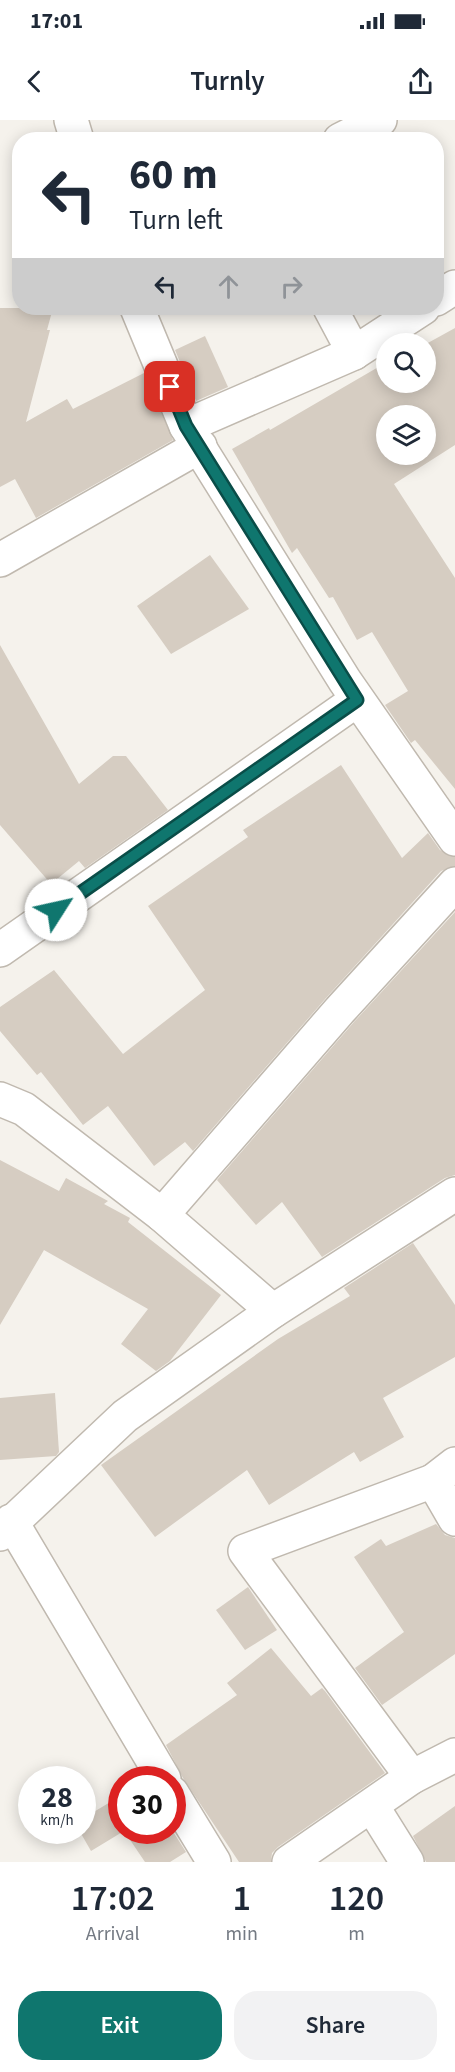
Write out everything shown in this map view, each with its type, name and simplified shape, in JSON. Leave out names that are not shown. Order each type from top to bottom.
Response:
[{"type":"street","points":[[356,132],[380,120]]},
{"type":"street","points":[[140,315],[193,436],[357,700],[455,839]]},
{"type":"street","points":[[334,315],[354,353]]},
{"type":"street","points":[[0,560],[193,436],[354,353],[412,315]]},
{"type":"street","points":[[0,950],[357,700]]},
{"type":"street","points":[[162,1215],[340,1010],[455,884]]},
{"type":"street","points":[[0,1099],[24,1109],[162,1215],[273,1311]]},
{"type":"street","points":[[157,1766],[6,1527],[125,1416],[273,1311],[455,1194]]},
{"type":"street","points":[[412,1778],[245,1551],[444,1473],[455,1519]]},
{"type":"street","points":[[289,1862],[412,1778],[455,1755]]},
{"type":"street","points":[[372,1806],[407,1862]]},
{"type":"street","points":[[186,1815],[214,1862]]},
{"type":"building","points":[[0,308],[12,308],[12,315],[51,315],[47,330],[50,330],[26,422],[67,399],[73,409],[144,373],[173,440],[36,518],[15,479],[0,487]]},
{"type":"building","points":[[455,328],[455,445],[436,457],[436,405],[376,405],[376,465],[424,465],[394,484],[455,578],[455,789],[415,740],[411,743],[385,705],[408,691],[372,632],[357,640],[333,597],[329,598],[297,548],[292,553],[232,449],[269,428],[270,430],[376,368],[376,393],[436,393],[436,338]]},
{"type":"building","points":[[205,336],[228,387],[196,401],[175,350]]},
{"type":"building","points":[[210,555],[249,609],[171,654],[137,606]]},
{"type":"building","points":[[0,645],[79,784],[113,756],[126,756],[168,810],[85,868],[79,861],[51,884],[0,825]]},
{"type":"building","points":[[341,765],[402,858],[428,833],[440,850],[455,857],[455,866],[441,871],[326,998],[193,1151],[185,1142],[154,1166],[108,1106],[83,1125],[41,1072],[37,1075],[0,1031],[0,1007],[54,970],[123,1054],[205,990],[148,906],[248,837],[243,830]]},
{"type":"building","points":[[455,912],[455,1175],[445,1178],[322,1257],[282,1202],[256,1225],[217,1180],[354,1022]]},
{"type":"building","points":[[0,1160],[59,1191],[66,1178],[108,1201],[104,1204],[130,1218],[128,1222],[221,1295],[170,1361],[156,1371],[121,1344],[148,1309],[44,1250],[0,1325]]},
{"type":"building","points":[[413,1243],[455,1305],[455,1357],[383,1398],[404,1437],[360,1462],[354,1452],[269,1505],[247,1470],[155,1537],[101,1465],[278,1339],[350,1296],[344,1288]]},
{"type":"building","points":[[55,1393],[59,1452],[56,1456],[0,1460],[0,1398]]},
{"type":"building","points":[[436,1524],[445,1535],[455,1538],[455,1654],[382,1705],[355,1668],[404,1632],[354,1557],[381,1539],[386,1546]]},
{"type":"building","points":[[248,1587],[277,1630],[245,1650],[216,1610]]},
{"type":"building","points":[[271,1648],[311,1696],[322,1688],[325,1691],[385,1773],[278,1847],[272,1853],[271,1862],[239,1862],[186,1782],[186,1766],[177,1766],[166,1745],[237,1695],[227,1683]]},
{"type":"building","points":[[108,1803],[108,1841],[91,1851],[87,1844],[96,1844],[96,1811]]},
{"type":"building","points":[[455,1806],[455,1862],[426,1862],[413,1836]]},
{"type":"building","points":[[133,1844],[181,1844],[186,1852],[170,1862],[145,1862]]},
{"type":"route","points":[[56,910],[357,700],[186,426],[170,387]]}]
